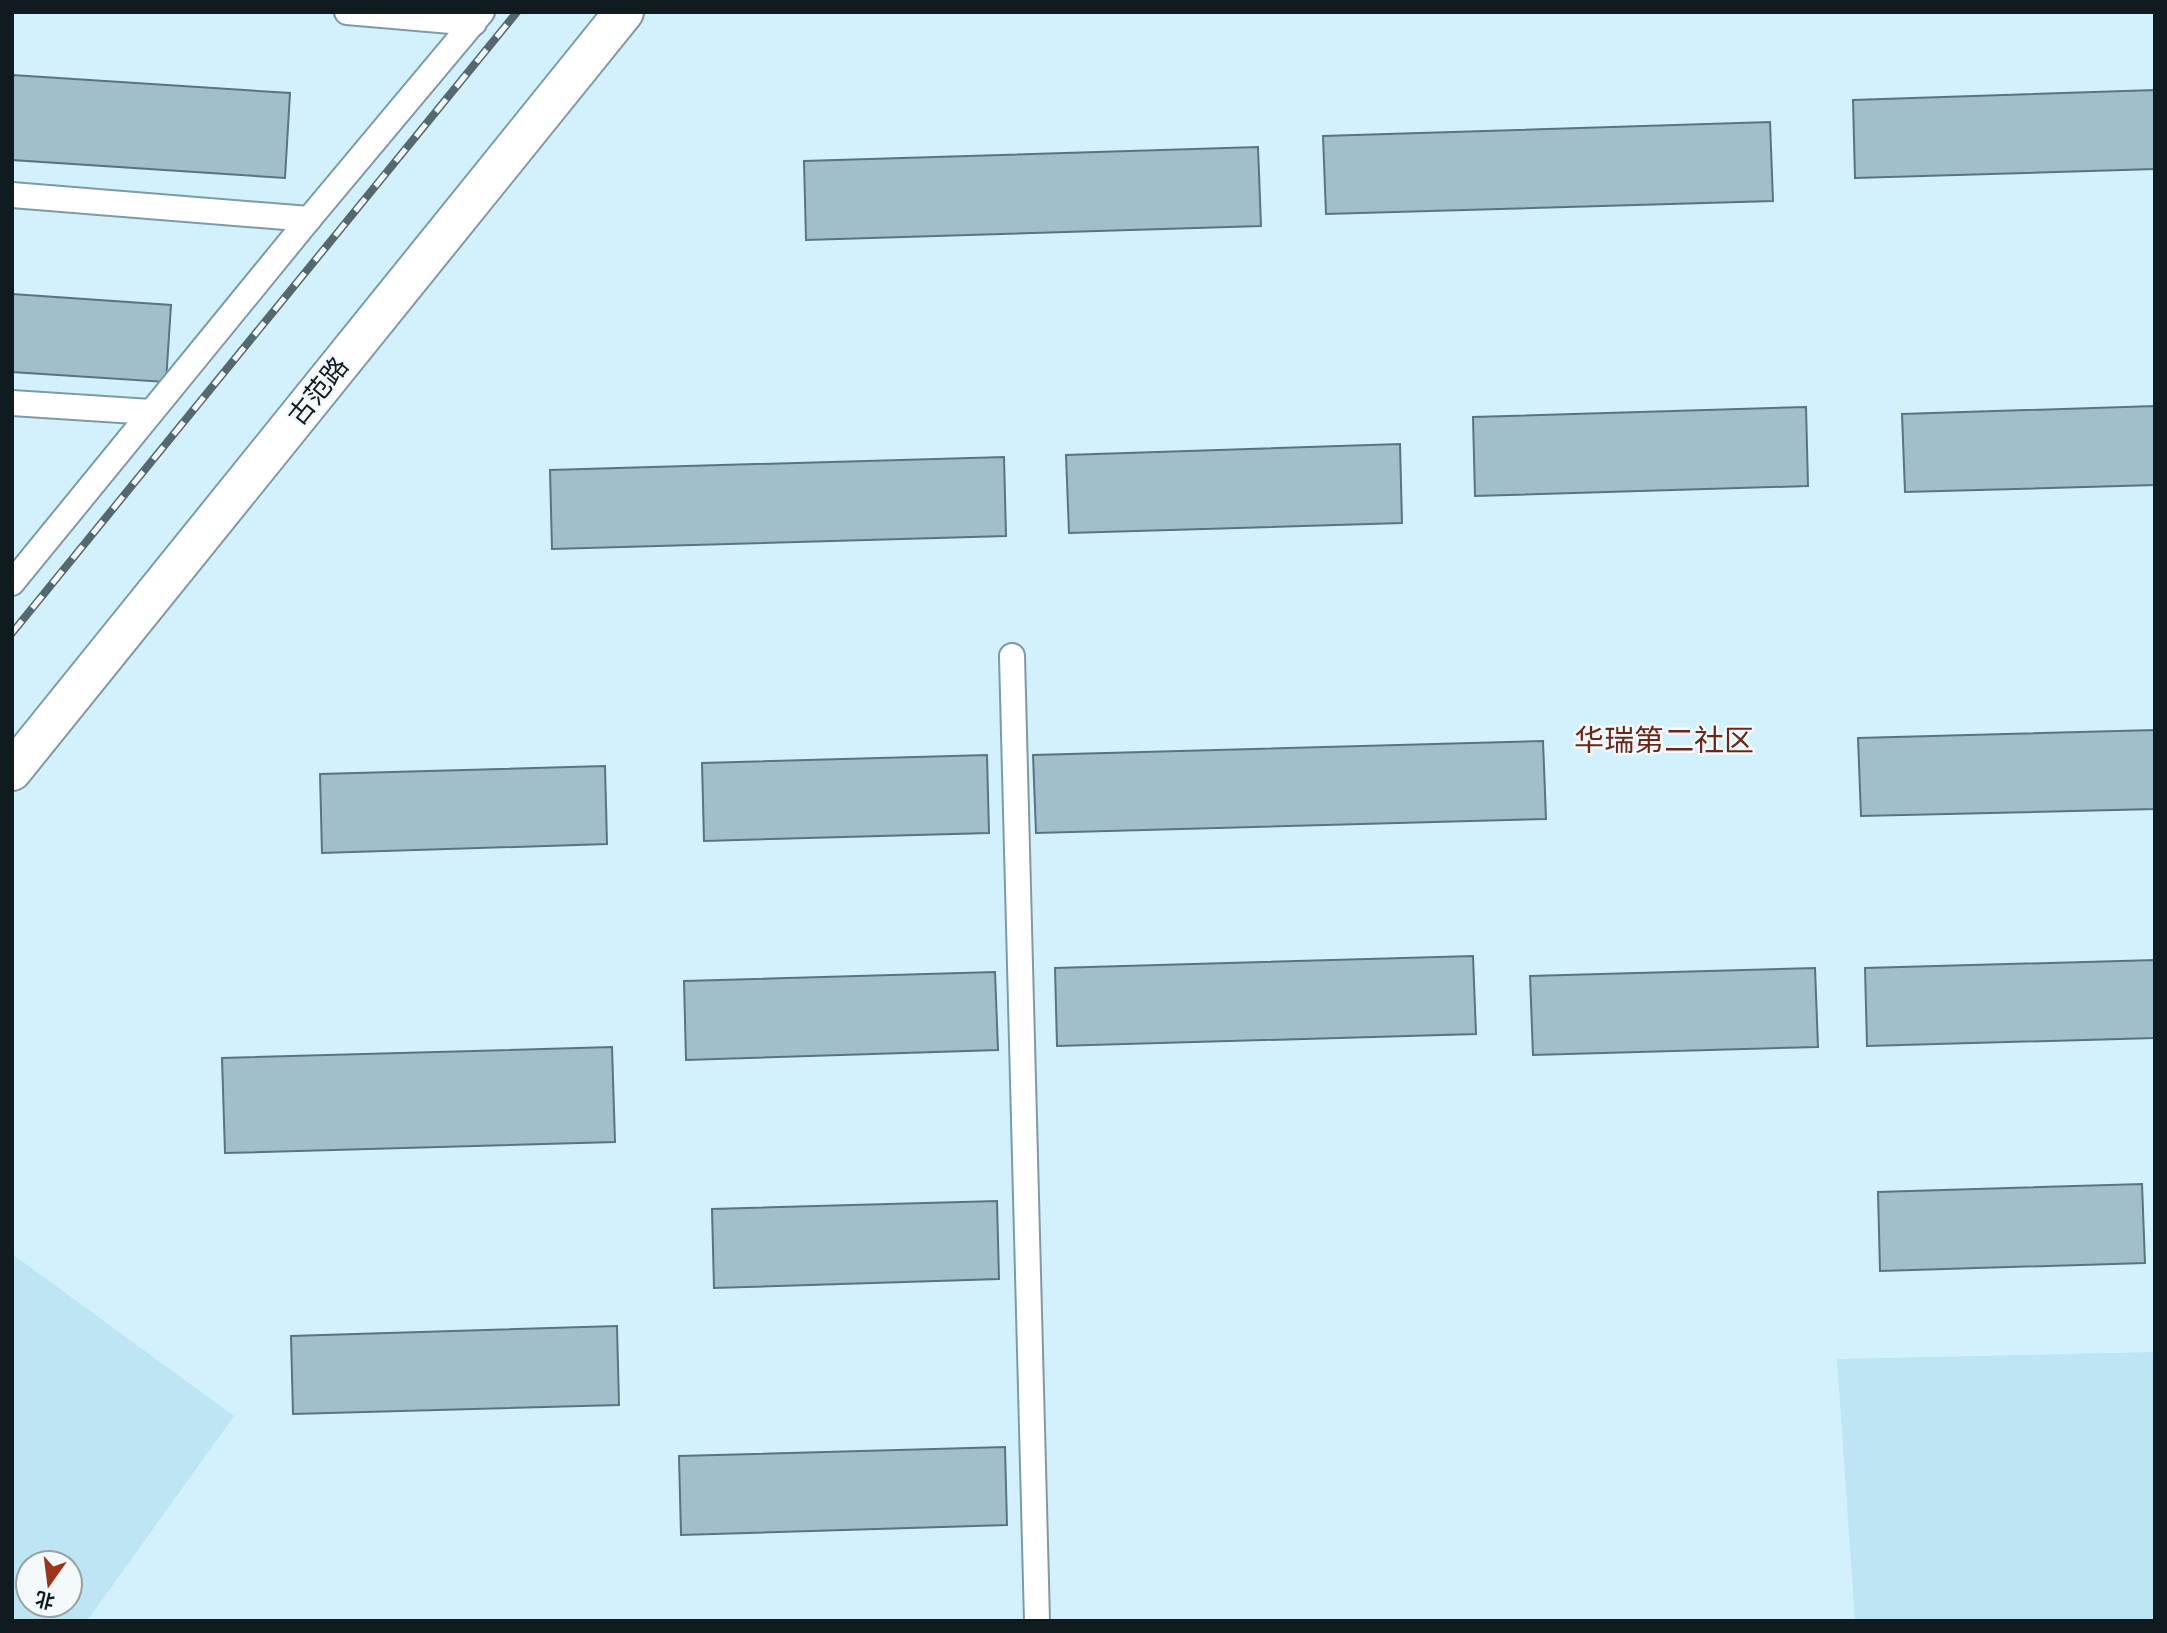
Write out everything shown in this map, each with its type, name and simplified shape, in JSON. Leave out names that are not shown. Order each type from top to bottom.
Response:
[{"type":"main road","name":"古范路","points":[[12,771],[624,12]]},
{"type":"lane","points":[[347,12],[478,17]]},
{"type":"lane","points":[[12,583],[478,17]]},
{"type":"lane","points":[[12,195],[309,219]]},
{"type":"lane","points":[[12,403],[151,412]]},
{"type":"lane","points":[[1012,656],[1037,1621]]},
{"type":"shaded area","points":[[12,1254],[234,1416],[87,1621],[12,1621]]},
{"type":"shaded area","points":[[2155,1352],[2155,1621],[1855,1621],[1837,1359]]},
{"type":"building","points":[[12,75],[290,93],[285,178],[12,160]]},
{"type":"building","points":[[2155,90],[2155,169],[1855,178],[1853,100]]},
{"type":"building","points":[[1770,122],[1773,201],[1326,214],[1323,136]]},
{"type":"building","points":[[1258,147],[1261,226],[806,240],[804,161]]},
{"type":"building","points":[[12,294],[171,305],[166,382],[12,372]]},
{"type":"building","points":[[2155,406],[2155,485],[1905,492],[1902,414]]},
{"type":"building","points":[[1806,407],[1808,486],[1475,496],[1473,417]]},
{"type":"building","points":[[1400,444],[1402,523],[1069,533],[1066,455]]},
{"type":"building","points":[[1004,457],[1006,536],[552,549],[550,470]]},
{"type":"building","points":[[2155,730],[2155,809],[1861,816],[1858,738]]},
{"type":"building","points":[[1543,741],[1546,819],[1036,833],[1033,755]]},
{"type":"building","points":[[987,755],[989,833],[704,841],[702,763]]},
{"type":"building","points":[[605,766],[607,844],[322,853],[320,774]]},
{"type":"building","points":[[1473,956],[1476,1034],[1057,1046],[1055,968]]},
{"type":"building","points":[[2155,960],[2155,1038],[1867,1046],[1865,968]]},
{"type":"building","points":[[1815,968],[1818,1047],[1533,1055],[1530,976]]},
{"type":"building","points":[[995,972],[998,1050],[686,1060],[684,981]]},
{"type":"building","points":[[612,1047],[615,1142],[225,1153],[222,1058]]},
{"type":"building","points":[[2142,1184],[2145,1263],[1880,1271],[1878,1192]]},
{"type":"building","points":[[997,1201],[999,1279],[714,1288],[712,1209]]},
{"type":"building","points":[[617,1326],[619,1405],[293,1414],[291,1336]]},
{"type":"building","points":[[1005,1447],[1007,1525],[681,1535],[679,1456]]},
{"type":"railway","points":[[12,633],[517,12]]},
{"type":"district","name":"华瑞第二社区","points":[[1664,741]]}]
